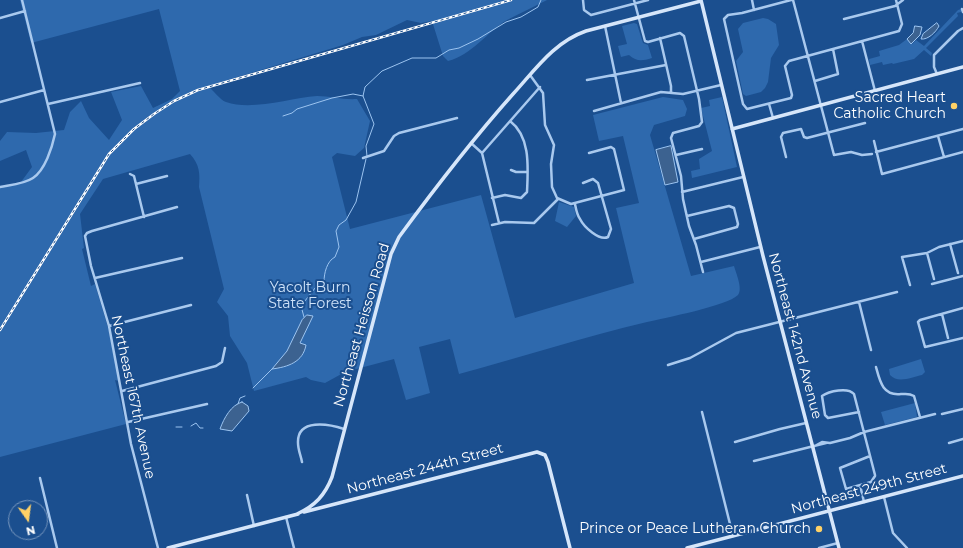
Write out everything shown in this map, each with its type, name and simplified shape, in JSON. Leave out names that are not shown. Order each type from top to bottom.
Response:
[{"type":"street","points":[[0,187],[34,178],[40,171],[48,155],[56,134],[22,0]]},
{"type":"street","points":[[583,0],[584,10],[588,15],[648,0]]},
{"type":"street","points":[[634,0],[645,41],[682,33],[697,91],[701,124],[672,134],[671,138],[681,176],[682,192],[687,216],[703,272]]},
{"type":"street","name":"Northeast Heisson Road","points":[[297,514],[316,503],[329,485],[391,254],[399,238],[470,143],[546,57],[570,38],[605,26],[702,0]]},
{"type":"street","name":"Northeast 142nd Avenue","points":[[702,0],[760,248],[839,548]]},
{"type":"street","points":[[752,0],[754,10]]},
{"type":"street","points":[[872,154],[862,155],[851,152],[834,155],[822,106],[815,82],[808,56],[792,0],[728,15],[724,18],[724,24],[743,104],[746,108],[750,109],[792,97],[786,68],[786,63],[791,60],[808,56],[900,30],[902,23],[896,0]]},
{"type":"street","points":[[844,19],[897,4],[903,0]]},
{"type":"street","points":[[0,18],[25,11]]},
{"type":"street","points":[[605,26],[621,103]]},
{"type":"street","points":[[936,72],[933,58],[934,54],[963,28]]},
{"type":"street","points":[[660,38],[671,86],[671,93]]},
{"type":"street","points":[[862,41],[874,89]]},
{"type":"street","points":[[815,82],[838,74],[833,49]]},
{"type":"street","points":[[586,80],[645,70],[666,64]]},
{"type":"street","points":[[732,129],[822,106],[874,89],[936,72],[963,67]]},
{"type":"street","points":[[530,75],[540,87],[543,95],[545,125],[554,145],[551,164],[552,187],[558,199],[568,204],[575,204],[624,190],[615,150],[611,147],[589,153]]},
{"type":"street","points":[[48,104],[140,83]]},
{"type":"street","points":[[594,111],[661,92],[683,94],[721,85]]},
{"type":"street","points":[[482,153],[540,87]]},
{"type":"street","points":[[0,102],[44,90]]},
{"type":"street","points":[[769,104],[773,118]]},
{"type":"street","points":[[363,158],[384,152],[394,136],[399,133],[458,118]]},
{"type":"street","points":[[492,198],[506,195],[522,198],[526,193],[526,142],[520,130],[510,121]]},
{"type":"street","points":[[786,156],[781,134],[801,129],[805,138],[865,123]]},
{"type":"street","points":[[876,152],[963,129]]},
{"type":"street","points":[[938,136],[944,157]]},
{"type":"street","points":[[874,141],[882,174],[963,152]]},
{"type":"street","points":[[470,143],[482,153],[499,223]]},
{"type":"street","points":[[676,155],[702,149]]},
{"type":"street","points":[[511,170],[516,172],[526,172]]},
{"type":"street","points":[[130,174],[134,176],[144,217],[176,207]]},
{"type":"street","points":[[136,184],[168,176]]},
{"type":"street","points":[[682,192],[743,177]]},
{"type":"street","points":[[575,204],[581,221],[599,237],[605,238],[609,235],[611,229],[597,180],[591,179],[583,183]]},
{"type":"street","points":[[492,225],[499,223],[534,223],[558,199]]},
{"type":"street","points":[[687,216],[732,206],[737,227],[694,239]]},
{"type":"street","name":"Northeast 167th Avenue","points":[[144,217],[87,233],[85,236],[87,251],[109,326],[134,459],[158,548]]},
{"type":"street","points":[[910,285],[902,257],[927,253],[950,244],[963,241]]},
{"type":"street","points":[[950,244],[958,273]]},
{"type":"street","points":[[700,262],[760,248]]},
{"type":"street","points":[[927,253],[934,279]]},
{"type":"street","points":[[95,278],[182,258]]},
{"type":"street","points":[[932,284],[963,276]]},
{"type":"street","points":[[668,365],[690,358],[736,333],[897,292]]},
{"type":"street","points":[[858,302],[871,350]]},
{"type":"street","points":[[109,326],[191,305]]},
{"type":"street","points":[[963,308],[920,320],[918,322],[925,347],[963,338]]},
{"type":"street","points":[[942,314],[948,338]]},
{"type":"street","points":[[122,391],[216,366],[222,362],[225,348]]},
{"type":"street","points":[[876,367],[884,389],[894,394],[909,394],[914,396],[920,417]]},
{"type":"street","points":[[859,412],[831,418],[826,417],[822,396],[847,390],[851,391],[854,394],[859,412],[870,456],[875,478],[847,490],[840,468],[870,456]]},
{"type":"street","points":[[128,422],[207,404]]},
{"type":"street","points":[[942,414],[963,409]]},
{"type":"street","points":[[702,412],[733,536]]},
{"type":"street","points":[[754,461],[850,438],[864,432],[935,414]]},
{"type":"street","points":[[302,462],[298,438],[305,428],[314,424],[334,426],[344,429]]},
{"type":"street","points":[[735,442],[780,429],[806,424]]},
{"type":"street","points":[[949,443],[963,439]]},
{"type":"street","name":"Northeast 244th Street","points":[[297,514],[533,452],[542,453],[548,462],[570,548]]},
{"type":"street","name":"Northeast 249th Street","points":[[687,548],[963,476]]},
{"type":"street","points":[[40,478],[57,548]]},
{"type":"street","points":[[860,485],[864,502]]},
{"type":"street","points":[[247,495],[254,526]]},
{"type":"street","points":[[884,497],[893,533],[907,548]]},
{"type":"street","points":[[316,503],[320,507],[324,507]]},
{"type":"street","points":[[168,548],[297,514]]},
{"type":"street","points":[[286,517],[294,548]]},
{"type":"street","points":[[819,548],[838,543]]},
{"type":"green space","name":"Yacolt Burn State Forest","points":[[20,0],[547,0],[507,20],[465,54],[448,61],[443,56],[432,21],[421,23],[407,20],[376,35],[362,37],[343,45],[208,86],[226,102],[247,105],[259,105],[317,96],[357,99],[370,121],[364,148],[355,156],[337,153],[332,157],[350,229],[481,195],[515,318],[634,283],[616,208],[639,203],[623,136],[599,141],[593,115],[663,97],[683,100],[687,109],[685,116],[654,125],[650,135],[691,276],[734,266],[739,281],[740,289],[738,295],[732,299],[709,307],[600,334],[459,374],[450,339],[419,347],[430,393],[406,400],[394,359],[345,372],[325,383],[311,380],[306,377],[254,391],[247,363],[230,336],[228,316],[217,302],[224,289],[199,187],[199,170],[196,162],[190,154],[103,179],[80,214],[84,248],[82,249],[91,286],[95,284],[109,331],[119,381],[115,380],[126,424],[0,457],[0,187],[21,182],[32,167],[26,150],[0,161],[0,141],[7,132],[36,133],[64,130],[70,112],[81,101],[89,118],[109,140],[122,120],[111,92],[141,86],[153,108],[172,99],[180,91],[159,9],[31,43]]},
{"type":"green space","points":[[961,9],[961,12],[957,13],[958,16],[926,48],[932,53],[931,56],[924,50],[914,59],[893,64],[883,65],[882,62],[870,65],[869,59],[880,56],[879,51],[899,45],[907,39],[912,44],[916,40],[924,46],[958,10]]},
{"type":"green space","points":[[763,18],[776,24],[779,45],[771,58],[768,82],[765,88],[761,92],[746,96],[743,94],[736,61],[743,52],[738,29],[743,23]]},
{"type":"green space","points":[[634,23],[637,24],[643,43],[648,45],[652,58],[640,60],[629,55],[621,57],[618,46],[627,44],[622,26]]},
{"type":"green space","points":[[722,97],[737,167],[692,178],[691,171],[700,169],[699,159],[712,151],[701,108],[710,106],[709,100]]},
{"type":"green space","points":[[559,202],[574,207],[576,216],[567,227],[555,221]]},
{"type":"green space","points":[[921,359],[925,372],[922,375],[897,379],[890,375],[889,369]]},
{"type":"green space","points":[[915,403],[917,417],[885,425],[881,412]]},
{"type":"shaded area","points":[[937,23],[939,26],[934,33],[929,37],[921,39],[923,34]]},
{"type":"shaded area","points":[[915,26],[922,27],[920,35],[911,44],[907,39],[913,33]]},
{"type":"shaded area","points":[[671,146],[678,182],[665,185],[656,150]]},
{"type":"shaded area","points":[[307,315],[313,316],[300,343],[306,345],[302,356],[294,363],[284,367],[272,369],[287,351],[302,320]]},
{"type":"shaded area","points":[[242,402],[248,406],[249,411],[232,431],[220,429],[228,412],[234,406]]},
{"type":"waterway","points":[[367,156],[366,146],[374,124],[363,96],[365,87],[382,71],[412,58],[436,58],[449,50],[459,48],[478,39],[506,22],[521,17],[538,7],[541,0]]},
{"type":"waterway","points":[[283,116],[292,113],[297,109],[332,98],[353,94],[363,96]]},
{"type":"waterway","points":[[304,317],[301,306],[319,283],[324,282],[326,268],[330,261],[335,257],[339,247],[336,231],[339,225],[346,220],[356,202],[366,159]]},
{"type":"waterway","points":[[253,388],[273,368]]},
{"type":"waterway","points":[[238,404],[240,398],[245,396]]},
{"type":"waterway","points":[[191,426],[196,423],[200,428],[203,428]]},
{"type":"waterway","points":[[176,427],[182,427]]},
{"type":"railway","points":[[0,330],[109,154],[134,129],[174,101],[198,90],[511,0]]},
{"type":"place","name":"Sacred Heart Catholic Church","points":[[954,106]]},
{"type":"place","name":"Prince or Peace Lutheran Church","points":[[819,529]]}]
